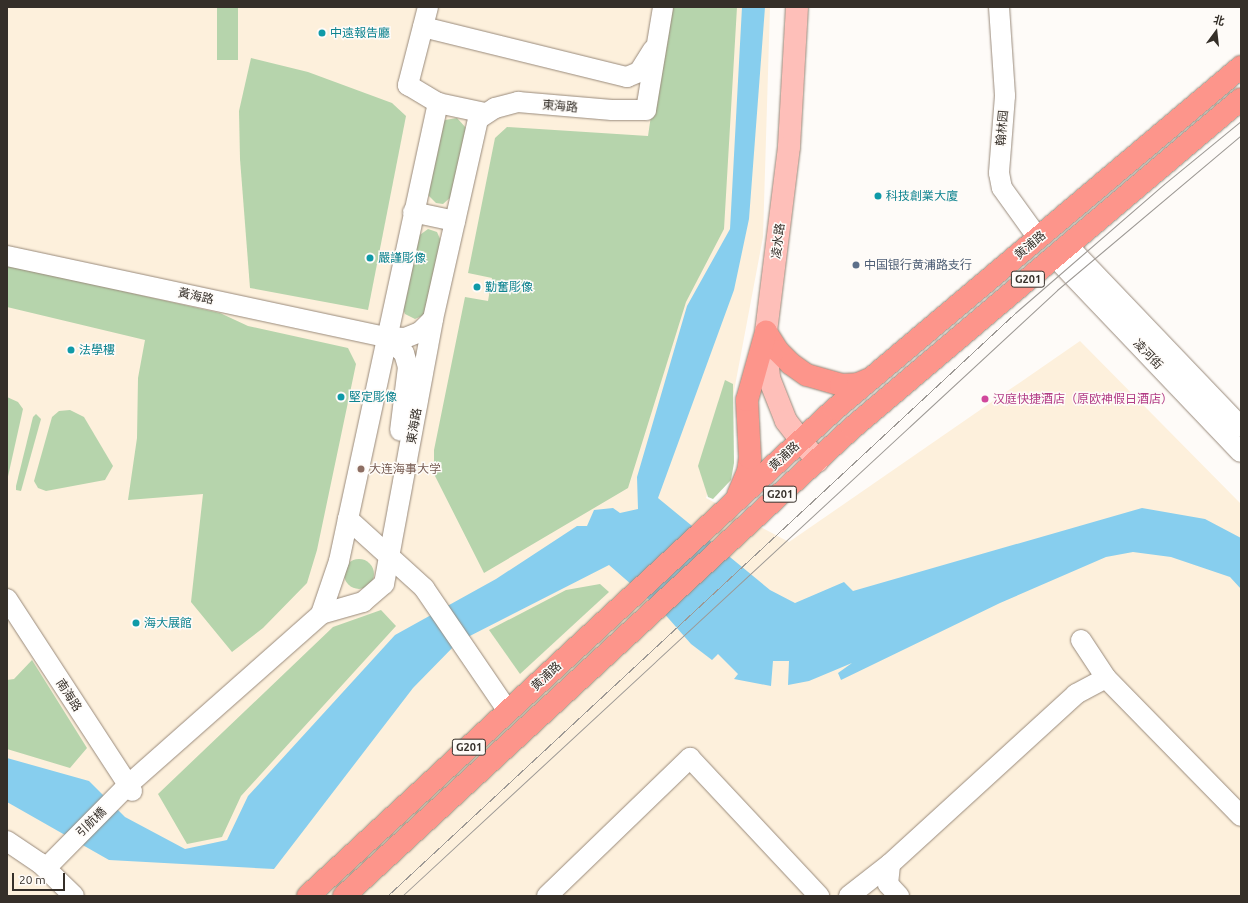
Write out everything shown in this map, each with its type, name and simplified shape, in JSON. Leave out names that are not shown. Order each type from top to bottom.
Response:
[{"type":"highway","name":"黄浦路","points":[[308,896],[729,507],[873,377],[1241,66]]},
{"type":"highway","name":"黄浦路","points":[[344,896],[817,460],[1241,99]]},
{"type":"highway","points":[[766,332],[782,355],[808,374],[841,385],[858,384],[873,377]]},
{"type":"highway","points":[[729,507],[748,472],[747,400],[766,332]]},
{"type":"main road","name":"凌水路","points":[[797,7],[789,147],[766,332],[769,378],[786,421],[800,442],[817,460]]},
{"type":"street","points":[[428,7],[408,85],[438,102],[485,113]]},
{"type":"street","name":"東海路","points":[[321,614],[363,602],[384,584],[407,468],[433,319],[478,119],[485,113],[495,108],[518,102],[612,110],[646,110],[663,7]]},
{"type":"street","name":"翰林园","points":[[999,7],[1005,96],[999,173],[1002,188],[1038,238]]},
{"type":"street","points":[[423,27],[626,78],[639,72],[650,57],[658,37]]},
{"type":"street","points":[[321,614],[338,561],[348,519],[386,337],[438,102]]},
{"type":"street","points":[[413,212],[455,221]]},
{"type":"street","name":"凌河街","points":[[1061,251],[1241,427]]},
{"type":"street","name":"凌河街","points":[[1061,251],[1241,452]]},
{"type":"street","name":"黃海路","points":[[7,256],[386,337],[405,338],[420,332],[433,319]]},
{"type":"street","points":[[386,337],[404,353],[408,367],[399,440],[407,468]]},
{"type":"street","points":[[348,519],[389,554],[424,588],[508,711]]},
{"type":"street","name":"南海路","points":[[7,599],[125,792]]},
{"type":"street","name":"引航橋","points":[[46,868],[67,845],[321,614]]},
{"type":"street","points":[[1081,640],[1106,678],[1241,816]]},
{"type":"street","points":[[849,896],[890,864],[1076,694],[1106,678]]},
{"type":"street","points":[[547,896],[690,758],[820,896]]},
{"type":"street","points":[[7,841],[46,868],[74,896]]},
{"type":"street","points":[[890,864],[888,884],[899,896]]},
{"type":"shaded area","name":"大连海事大学","points":[[7,7],[770,7],[763,237],[725,439],[706,498],[789,542],[1080,341],[1241,504],[1241,896],[7,896]]},
{"type":"green space","points":[[217,7],[238,7],[238,60],[217,60]]},
{"type":"green space","points":[[667,7],[737,7],[724,229],[686,302],[628,488],[484,573],[434,474],[434,450],[465,297],[488,301],[492,278],[468,273],[495,138],[507,127],[648,136]]},
{"type":"green space","points":[[251,58],[308,72],[392,103],[406,116],[368,310],[250,288],[240,159],[239,111]]},
{"type":"green space","points":[[457,118],[467,129],[452,196],[443,204],[436,203],[427,194],[441,124],[445,120]]},
{"type":"green space","points":[[428,229],[437,232],[441,241],[424,315],[415,319],[405,314],[403,309],[417,237]]},
{"type":"green space","points":[[7,265],[220,313],[248,326],[348,348],[356,364],[317,550],[307,583],[263,628],[232,652],[191,602],[203,494],[128,500],[137,438],[138,378],[145,340],[7,307]]},
{"type":"green space","points":[[725,380],[733,384],[734,463],[731,480],[713,499],[708,497],[698,466]]},
{"type":"green space","points":[[7,397],[18,402],[23,409],[7,481]]},
{"type":"green space","points":[[70,410],[84,417],[113,466],[105,480],[46,491],[38,488],[34,481],[52,417],[59,411]]},
{"type":"green space","points":[[36,414],[41,419],[21,491],[16,490],[33,417]]},
{"type":"green space","points":[[359,559],[369,564],[374,574],[369,584],[359,589],[349,584],[344,574],[349,564]]},
{"type":"green space","points":[[600,584],[609,592],[520,674],[489,630],[566,590]]},
{"type":"green space","points":[[381,610],[396,626],[241,796],[222,837],[187,844],[158,794],[333,627]]},
{"type":"green space","points":[[32,660],[87,748],[70,768],[7,749],[7,680],[14,679]]},
{"type":"water","points":[[742,7],[765,7],[749,219],[734,290],[658,498],[770,590],[795,603],[844,582],[853,591],[1142,508],[1205,519],[1241,538],[1241,589],[1230,577],[1171,557],[1133,552],[1106,557],[1000,603],[841,680],[838,673],[852,663],[809,681],[788,685],[789,661],[773,661],[771,686],[734,679],[738,674],[718,654],[712,660],[691,644],[662,611],[609,565],[458,642],[413,688],[274,869],[109,860],[7,802],[7,758],[89,781],[125,817],[185,849],[227,840],[248,796],[395,635],[496,579],[577,526],[587,526],[594,510],[613,508],[620,513],[638,509],[637,477],[687,306],[730,229]]},
{"type":"tram line","points":[[387,896],[1015,313],[1164,184],[1241,121]]},
{"type":"tram line","points":[[402,896],[1057,290],[1241,135]]},
{"type":"place","name":"中遠報告廳","points":[[322,33]]},
{"type":"place","name":"科技創業大廈","points":[[878,196]]},
{"type":"place","name":"嚴謹彫像","points":[[370,258]]},
{"type":"place","name":"中国银行黄浦路支行","points":[[856,265]]},
{"type":"place","name":"勤奮彫像","points":[[477,287]]},
{"type":"place","name":"法學樓","points":[[71,350]]},
{"type":"place","name":"堅定彫像","points":[[341,397]]},
{"type":"place","name":"汉庭快捷酒店（原欧神假日酒店）","points":[[985,399]]},
{"type":"place","name":"大连海事大学","points":[[361,469]]},
{"type":"place","name":"海大展館","points":[[136,623]]}]
